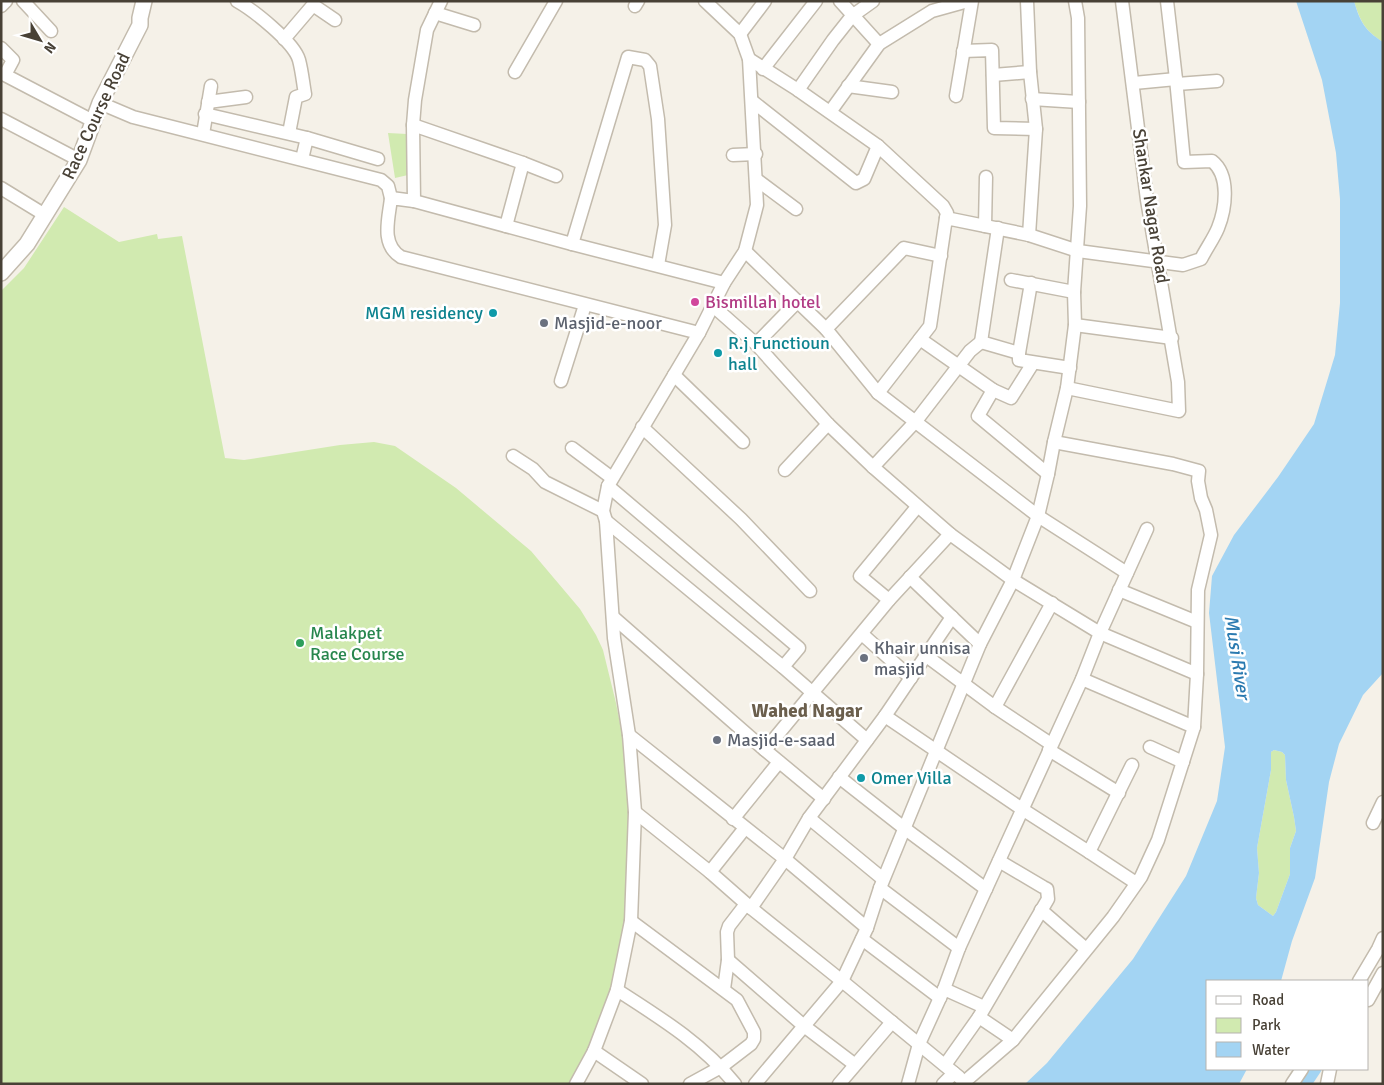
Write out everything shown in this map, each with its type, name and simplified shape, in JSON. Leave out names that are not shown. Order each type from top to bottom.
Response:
[{"type":"street","points":[[1,6],[6,1]]},
{"type":"street","points":[[23,1],[51,31]]},
{"type":"street","points":[[414,201],[413,125],[415,100],[427,30],[441,1]]},
{"type":"street","points":[[515,72],[556,1]]},
{"type":"street","points":[[740,34],[765,1]]},
{"type":"street","points":[[840,1],[879,44]]},
{"type":"street","points":[[798,90],[852,16],[873,1]]},
{"type":"street","points":[[830,112],[879,44],[932,11],[968,1]]},
{"type":"street","points":[[956,96],[962,51],[972,1]]},
{"type":"street","points":[[1026,1],[1032,99],[1036,129],[1029,236]]},
{"type":"street","points":[[755,1084],[842,980],[864,933],[904,828],[980,644],[1013,580],[1038,516],[1067,388],[1075,325],[1074,292],[1080,206],[1078,18],[1075,1]]},
{"type":"street","name":"Shankar Nagar Road","points":[[1067,388],[1179,411],[1178,382],[1172,338],[1147,200],[1134,83],[1122,1]]},
{"type":"street","points":[[946,218],[1029,236],[1078,250],[1183,265],[1200,259],[1218,228],[1225,196],[1219,166],[1212,161],[1184,162],[1177,81],[1166,1]]},
{"type":"street","name":"Race Course Road","points":[[1,273],[27,244],[79,160],[100,102],[140,25],[142,2]]},
{"type":"street","points":[[246,3],[284,40],[299,58],[305,94],[296,97],[289,133]]},
{"type":"street","points":[[763,69],[811,3]]},
{"type":"street","points":[[576,1084],[594,1051],[617,990],[631,921],[635,812],[629,735],[614,638],[604,516],[610,482],[674,375],[724,283],[745,252],[758,205],[749,59],[740,34],[712,4]]},
{"type":"street","points":[[284,40],[313,5],[335,20]]},
{"type":"street","points":[[435,14],[474,25]]},
{"type":"street","points":[[1,48],[13,60],[5,75],[93,121]]},
{"type":"street","points":[[962,51],[992,50],[994,128],[1036,129]]},
{"type":"street","points":[[572,244],[628,57],[645,60],[650,66],[658,119],[665,225],[658,265]]},
{"type":"street","points":[[749,59],[798,90],[878,146],[939,202],[947,213],[930,326],[878,393]]},
{"type":"street","points":[[993,75],[1030,72]]},
{"type":"street","points":[[1134,83],[1217,81]]},
{"type":"street","points":[[203,134],[211,86]]},
{"type":"street","points":[[848,86],[892,92]]},
{"type":"street","points":[[207,108],[246,97]]},
{"type":"street","points":[[1032,99],[1079,102]]},
{"type":"street","points":[[752,101],[856,183],[864,178],[878,146]]},
{"type":"street","points":[[100,102],[133,117],[381,180],[388,186],[391,198],[387,238],[394,253],[401,257],[698,333]]},
{"type":"street","points":[[207,108],[378,159]]},
{"type":"street","points":[[1,119],[79,160]]},
{"type":"street","points":[[413,125],[523,162],[556,176]]},
{"type":"street","points":[[302,159],[307,138]]},
{"type":"street","points":[[734,155],[756,154]]},
{"type":"street","points":[[506,226],[523,162]]},
{"type":"street","points":[[873,467],[916,421],[970,351],[980,342],[991,227],[986,178]]},
{"type":"street","points":[[757,180],[796,209]]},
{"type":"street","points":[[1,188],[45,215]]},
{"type":"street","points":[[391,198],[414,201],[724,283]]},
{"type":"street","points":[[826,329],[904,248],[941,256]]},
{"type":"street","points":[[745,252],[826,329],[878,393],[1038,516],[1127,573]]},
{"type":"street","points":[[1011,280],[1074,292]]},
{"type":"street","points":[[1032,283],[1018,358],[1021,361],[1070,368]]},
{"type":"street","points":[[756,344],[798,301]]},
{"type":"street","points":[[562,381],[584,305]]},
{"type":"street","points":[[712,305],[756,344],[828,424],[873,467],[950,534],[1013,580],[1100,633],[1197,674]]},
{"type":"street","points":[[1075,325],[1172,338]]},
{"type":"street","points":[[920,339],[993,390],[1012,398],[1033,363]]},
{"type":"street","points":[[980,342],[1019,353]]},
{"type":"street","points":[[674,375],[743,442]]},
{"type":"street","points":[[993,390],[978,416],[1048,474]]},
{"type":"street","points":[[785,470],[828,424]]},
{"type":"street","points":[[642,427],[741,519],[810,591]]},
{"type":"street","points":[[635,812],[710,872],[748,906],[842,980],[964,1083],[1013,1040],[1113,917],[1136,883],[1158,840],[1194,727],[1198,590],[1211,534],[1206,510],[1201,498],[1198,481],[1199,471],[1054,442]]},
{"type":"street","points":[[572,448],[799,648],[783,668]]},
{"type":"street","points":[[513,456],[533,470],[545,482],[604,516],[867,740]]},
{"type":"street","points":[[890,600],[860,576],[917,506]]},
{"type":"street","points":[[908,1084],[919,1044],[942,993],[959,948],[1082,679],[1100,633],[1147,530]]},
{"type":"street","points":[[765,750],[890,600],[950,534]]},
{"type":"street","points":[[910,577],[980,644]]},
{"type":"street","points":[[1119,590],[1197,622]]},
{"type":"street","points":[[995,707],[1052,603]]},
{"type":"street","points":[[613,617],[765,750],[824,798]]},
{"type":"street","points":[[724,989],[728,960],[727,932],[730,926],[785,859],[809,818],[885,716],[952,618]]},
{"type":"street","points":[[862,634],[911,678]]},
{"type":"street","points":[[925,655],[1050,747],[1119,793]]},
{"type":"street","points":[[1082,679],[1194,727]]},
{"type":"street","points":[[885,716],[1022,809],[1136,883]]},
{"type":"street","points":[[629,735],[785,859],[864,933],[942,993],[981,1012],[1013,1040]]},
{"type":"street","points":[[1150,748],[1182,762]]},
{"type":"street","points":[[733,819],[779,762]]},
{"type":"street","points":[[1089,852],[1132,765]]},
{"type":"street","points":[[840,777],[904,828],[986,889]]},
{"type":"street","points":[[1373,823],[1383,802]]},
{"type":"street","points":[[809,818],[882,884],[959,948]]},
{"type":"street","points":[[710,872],[745,828]]},
{"type":"street","points":[[943,1084],[949,1069],[981,1012],[1048,899],[1047,889],[999,861]]},
{"type":"street","points":[[1041,910],[1086,949]]},
{"type":"street","points":[[631,921],[737,1000],[754,1032],[754,1039],[751,1044],[721,1067],[690,1084]]},
{"type":"street","points":[[1360,980],[1381,946]]},
{"type":"street","points":[[728,960],[804,1026],[854,1064]]},
{"type":"street","points":[[1369,998],[1383,973]]},
{"type":"street","points":[[617,990],[674,1027],[721,1067],[735,1084]]},
{"type":"street","points":[[839,1084],[854,1064],[892,1022]]},
{"type":"street","points":[[594,1051],[642,1084]]},
{"type":"street","points":[[1292,1084],[1301,1070]]},
{"type":"street","points":[[1327,1084],[1330,1070]]},
{"type":"green space","points":[[1354,1],[1383,1],[1383,42],[1364,25]]},
{"type":"green space","points":[[388,133],[407,134],[408,175],[395,178]]},
{"type":"green space","name":"Malakpet Race Course","points":[[64,207],[119,242],[157,234],[158,239],[182,236],[225,458],[244,460],[340,445],[374,442],[395,446],[456,488],[531,551],[580,609],[596,635],[603,650],[616,703],[624,744],[632,815],[625,920],[608,1010],[575,1084],[1,1084],[1,291],[24,268]]},
{"type":"green space","points":[[1274,750],[1285,755],[1286,780],[1296,831],[1290,848],[1290,874],[1273,916],[1258,905],[1256,898],[1259,873],[1257,848],[1271,770],[1271,752]]},
{"type":"water","name":"Musi River","points":[[1296,1],[1354,1],[1358,14],[1364,24],[1371,33],[1383,42],[1383,673],[1363,695],[1339,744],[1329,782],[1315,878],[1292,941],[1281,980],[1206,980],[1206,1070],[1246,1070],[1239,1084],[1025,1084],[1047,1063],[1133,959],[1186,876],[1217,801],[1225,747],[1209,613],[1212,576],[1234,535],[1278,477],[1314,424],[1335,355],[1340,303],[1340,199],[1336,153],[1322,80]],"holes":[[[1274,750],[1285,755],[1286,780],[1296,831],[1290,848],[1290,874],[1273,916],[1258,905],[1256,898],[1259,873],[1257,848],[1271,770],[1271,752]]]},
{"type":"waterway","points":[[1306,1084],[1315,1070]]},
{"type":"place","name":"Bismillah hotel","points":[[695,302]]},
{"type":"place","name":"MGM residency","points":[[493,313]]},
{"type":"place","name":"Masjid-e-noor","points":[[544,323]]},
{"type":"place","name":"R.j Functioun hall","points":[[718,353]]},
{"type":"place","name":"Malakpet Race Course","points":[[300,643]]},
{"type":"place","name":"Khair unnisa masjid","points":[[864,658]]},
{"type":"place","name":"Masjid-e-saad","points":[[717,740]]},
{"type":"place","name":"Omer Villa","points":[[861,778]]},
{"type":"district","name":"Wahed Nagar","points":[[807,711]]}]
